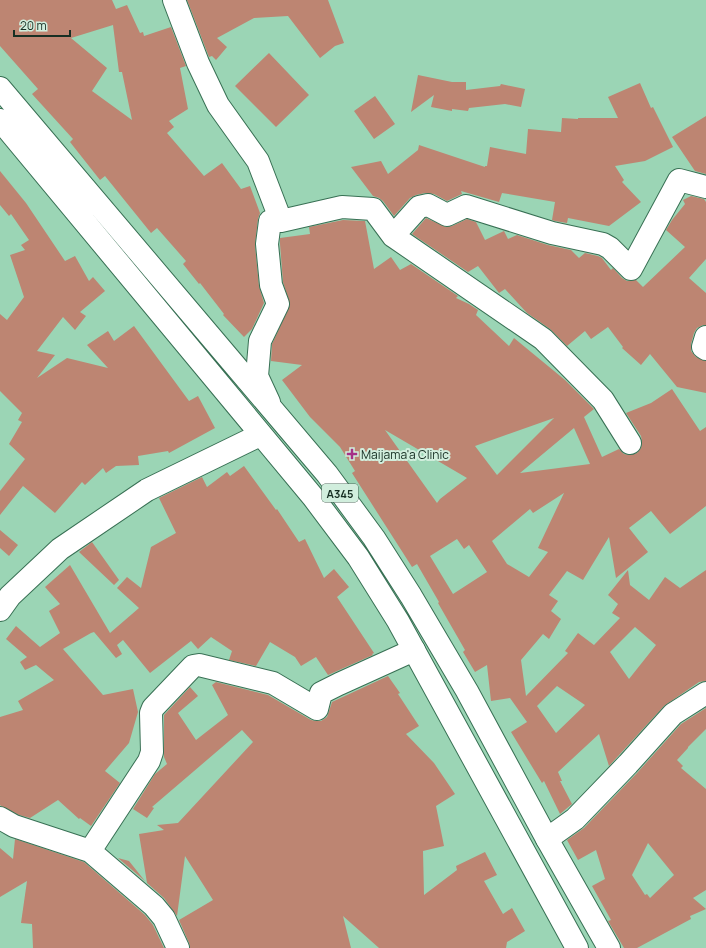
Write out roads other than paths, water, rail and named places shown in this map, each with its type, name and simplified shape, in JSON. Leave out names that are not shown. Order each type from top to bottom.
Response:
[{"type":"main road","points":[[174,0],[198,63],[218,105],[258,161],[281,220]]},
{"type":"main road","name":"A345","points":[[0,88],[327,474],[374,538],[403,583],[467,692],[547,839],[609,948]]},
{"type":"main road","name":"A345","points":[[0,120],[313,497],[358,557],[414,650],[577,948]]},
{"type":"main road","points":[[393,236],[419,207],[428,205],[447,215],[466,206],[552,233],[603,244],[610,248],[631,269],[679,180],[706,187]]},
{"type":"main road","points":[[276,415],[257,376],[260,341],[278,304],[272,285],[267,244],[270,221],[342,208],[373,209],[393,236],[543,339],[603,400],[630,443]]},
{"type":"main road","points":[[706,336],[703,347],[706,349]]},
{"type":"main road","points":[[3,598],[60,549],[147,490],[260,435]]},
{"type":"main road","points":[[90,852],[149,761],[152,752],[151,713],[153,708],[192,666],[199,665],[273,683],[316,709],[321,693],[414,650]]},
{"type":"main road","points":[[547,839],[574,820],[628,764],[673,714],[706,693]]},
{"type":"main road","points":[[5,819],[90,852],[154,906],[164,918],[178,948]]},
{"type":"place","name":"Maijama'a Clinic","points":[[352,454]]}]
